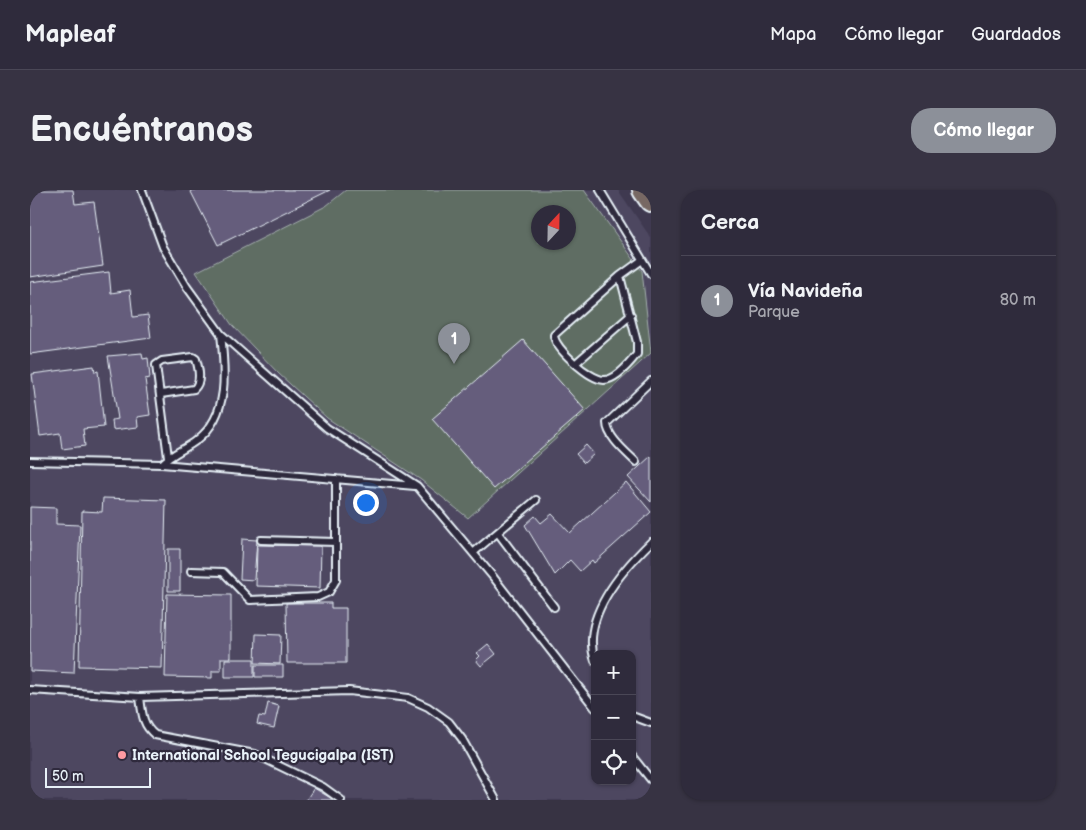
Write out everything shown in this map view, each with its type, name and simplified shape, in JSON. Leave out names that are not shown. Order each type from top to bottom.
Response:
[{"type":"highway","points":[[644,190],[651,200]]},
{"type":"lane","points":[[142,190],[164,247],[187,287],[221,334],[328,428],[418,486],[591,703]]},
{"type":"lane","points":[[600,190],[651,274]]},
{"type":"lane","points":[[620,276],[637,342],[637,354],[620,371],[605,380],[598,379],[564,355],[554,341],[554,335],[620,276],[642,260]]},
{"type":"lane","points":[[576,364],[631,315]]},
{"type":"lane","points":[[162,464],[168,457],[199,439],[212,423],[225,388],[226,372],[221,334]]},
{"type":"lane","points":[[161,394],[194,389],[198,386],[196,359],[193,357],[158,363],[156,365],[168,457]]},
{"type":"lane","points":[[636,462],[613,437],[607,427],[607,423],[651,381]]},
{"type":"lane","points":[[30,461],[162,464],[418,486]]},
{"type":"lane","points":[[192,571],[223,572],[250,600],[318,597],[328,592],[336,580],[336,479]]},
{"type":"lane","points":[[473,553],[536,500]]},
{"type":"lane","points":[[498,533],[554,607]]},
{"type":"lane","points":[[261,540],[336,542]]},
{"type":"lane","points":[[592,650],[598,610],[624,567],[651,542]]},
{"type":"lane","points":[[30,690],[140,697],[349,691],[408,698],[428,707],[448,722],[462,739],[496,800]]},
{"type":"lane","points":[[140,697],[142,719],[148,729],[156,735],[254,754],[323,787],[341,800]]},
{"type":"lane","points":[[636,717],[651,723]]},
{"type":"lane","points":[[636,761],[651,780]]},
{"type":"shaded area","points":[[30,190],[618,190],[651,238],[651,800],[30,800]]},
{"type":"green space","points":[[346,190],[584,190],[642,271],[651,353],[468,518],[421,480],[327,418],[279,374],[232,325],[196,272],[326,206]]},
{"type":"building","points":[[30,190],[73,190],[75,204],[94,202],[103,266],[30,277]]},
{"type":"building","points":[[190,190],[330,190],[218,245]]},
{"type":"building","points":[[109,272],[111,293],[130,290],[133,317],[148,315],[151,338],[30,354],[30,282]]},
{"type":"building","points":[[523,340],[585,410],[494,489],[432,419]]},
{"type":"building","points":[[142,353],[143,359],[148,358],[150,378],[145,379],[150,415],[137,417],[138,427],[113,430],[112,420],[118,419],[108,356]]},
{"type":"building","points":[[94,366],[95,372],[98,371],[104,427],[83,429],[85,446],[62,449],[60,433],[40,436],[32,374]]},
{"type":"building","points":[[586,445],[594,454],[584,463],[576,454]]},
{"type":"building","points":[[651,456],[651,502],[628,477]]},
{"type":"building","points":[[626,482],[651,512],[594,563],[592,560],[580,571],[570,560],[555,575],[525,525],[535,516],[541,523],[552,514],[570,533]]},
{"type":"building","points":[[103,498],[166,500],[162,668],[79,666],[82,511],[102,512]]},
{"type":"building","points":[[30,507],[56,508],[56,524],[80,525],[74,673],[30,671]]},
{"type":"building","points":[[242,539],[257,540],[254,580],[240,579]]},
{"type":"building","points":[[257,545],[321,546],[320,588],[256,586]]},
{"type":"building","points":[[168,549],[180,549],[180,591],[168,591]]},
{"type":"building","points":[[167,594],[231,595],[231,658],[221,658],[221,671],[212,671],[212,678],[165,677]]},
{"type":"building","points":[[286,603],[331,603],[331,608],[346,608],[346,663],[287,663]]},
{"type":"building","points":[[256,634],[281,635],[280,664],[255,663]]},
{"type":"building","points":[[488,644],[496,654],[481,666],[476,660],[480,656],[477,653]]},
{"type":"building","points":[[225,659],[254,659],[254,677],[225,677]]},
{"type":"building","points":[[255,665],[283,665],[283,677],[255,677]]},
{"type":"building","points":[[268,703],[279,706],[274,728],[257,724],[259,716],[265,717]]},
{"type":"building","points":[[314,788],[334,800],[306,800]]},
{"type":"place","name":"Vía Navideña","points":[[454,364]]},
{"type":"place","name":"International School Tegucigalpa (IST)","points":[[122,755]]}]
